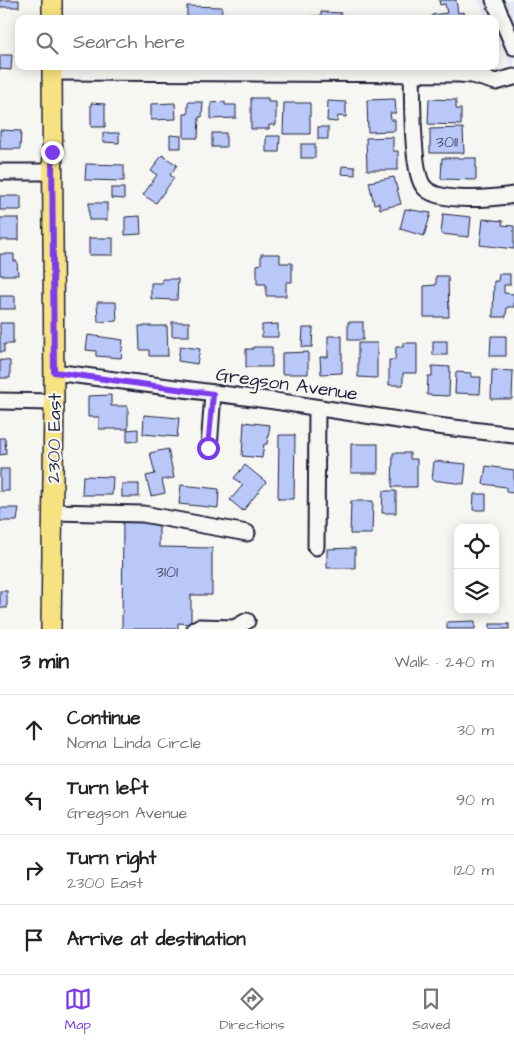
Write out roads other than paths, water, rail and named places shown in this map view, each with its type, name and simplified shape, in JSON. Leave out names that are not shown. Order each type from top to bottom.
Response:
[{"type":"main road","points":[[52,0],[52,15]]},
{"type":"main road","name":"2300 East","points":[[50,629],[54,402],[52,70]]},
{"type":"street","points":[[494,0],[514,46]]},
{"type":"street","points":[[124,70],[472,75],[496,82],[514,77]]},
{"type":"street","points":[[412,74],[414,139],[419,174],[424,187],[439,195],[477,199],[514,195]]},
{"type":"street","points":[[0,172],[53,172]]},
{"type":"street","name":"Gregson Avenue","points":[[54,372],[514,435]]},
{"type":"street","points":[[208,448],[213,394]]},
{"type":"street","points":[[0,401],[54,402]]},
{"type":"street","points":[[316,547],[317,408]]},
{"type":"street","points":[[52,512],[143,514],[247,532]]},
{"type":"street","points":[[195,629],[199,627],[234,628],[247,621]]}]
